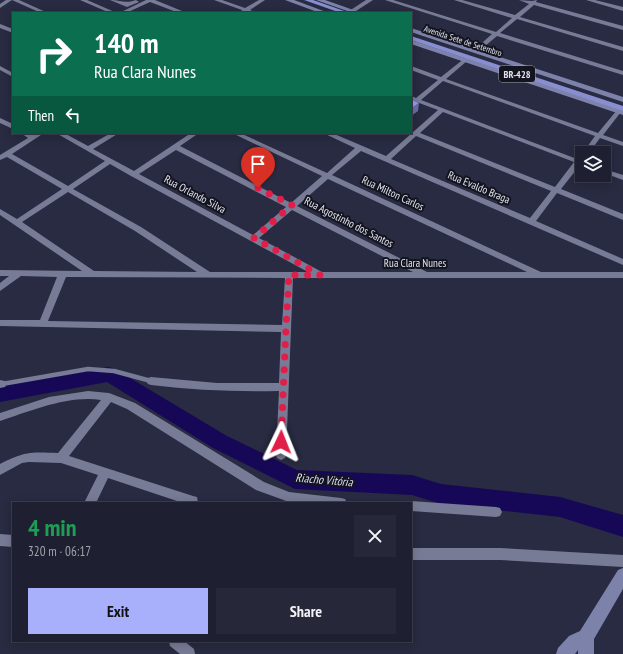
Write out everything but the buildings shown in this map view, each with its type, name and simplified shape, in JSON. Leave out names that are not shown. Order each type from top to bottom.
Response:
[{"type":"highway","points":[[297,0],[333,12]]},
{"type":"highway","points":[[308,4],[352,12]]},
{"type":"highway","name":"Avenida Sete de Setembro","points":[[412,34],[622,109]]},
{"type":"highway","name":"Avenida Sete de Setembro","points":[[412,38],[622,109]]},
{"type":"main road","points":[[288,0],[308,4],[324,12]]},
{"type":"main road","points":[[319,0],[352,12]]},
{"type":"main road","name":"Avenida Sete de Setembro","points":[[412,30],[623,100]]},
{"type":"main road","name":"Avenida Sete de Setembro","points":[[412,42],[622,109]]},
{"type":"main road","points":[[586,654],[586,637],[623,575]]},
{"type":"main road","points":[[566,653],[575,642],[586,637]]},
{"type":"street","points":[[0,6],[10,0]]},
{"type":"street","points":[[15,0],[43,12]]},
{"type":"street","points":[[83,0],[112,12]]},
{"type":"street","points":[[98,0],[124,12],[150,0],[181,12]]},
{"type":"street","points":[[113,0],[128,5],[140,0]]},
{"type":"street","points":[[216,0],[243,12],[262,0]]},
{"type":"street","points":[[352,12],[370,0]]},
{"type":"street","points":[[388,0],[623,73]]},
{"type":"street","points":[[457,0],[623,49]]},
{"type":"street","points":[[522,0],[535,2],[623,28]]},
{"type":"street","points":[[589,0],[623,8]]},
{"type":"street","points":[[476,51],[535,2]]},
{"type":"street","points":[[0,26],[12,31]]},
{"type":"street","points":[[414,99],[443,80],[465,60]]},
{"type":"street","points":[[1,70],[12,65]]},
{"type":"street","points":[[412,68],[623,144]]},
{"type":"street","points":[[1,70],[12,75]]},
{"type":"street","points":[[414,99],[575,158]]},
{"type":"street","points":[[591,146],[622,109]]},
{"type":"street","points":[[387,159],[442,110]]},
{"type":"street","points":[[0,120],[12,126]]},
{"type":"street","points":[[26,134],[33,138]]},
{"type":"street","points":[[4,156],[39,134]]},
{"type":"street","name":"Rua Orlando Silva","points":[[61,134],[320,275]]},
{"type":"street","points":[[88,149],[114,134]]},
{"type":"street","points":[[134,174],[195,134]]},
{"type":"street","name":"Rua Milton Carlos","points":[[237,134],[540,274]]},
{"type":"street","points":[[416,134],[623,217]]},
{"type":"street","name":"Rua Evaldo Braga","points":[[337,135],[360,148],[532,221],[623,262]]},
{"type":"street","name":"Rua Agostinho dos Santos","points":[[176,147],[425,274]]},
{"type":"street","points":[[254,238],[360,148]]},
{"type":"street","points":[[4,156],[69,189],[138,229],[208,275]]},
{"type":"street","points":[[17,222],[110,161]]},
{"type":"street","points":[[532,221],[575,167]]},
{"type":"street","points":[[611,174],[623,178]]},
{"type":"street","points":[[0,211],[91,273]]},
{"type":"street","name":"Rua Clara Nunes","points":[[0,273],[208,275],[623,275]]},
{"type":"street","points":[[0,288],[19,273]]},
{"type":"street","points":[[43,323],[62,273]]},
{"type":"street","points":[[281,455],[289,275]]},
{"type":"street","points":[[0,323],[286,328]]},
{"type":"street","points":[[151,381],[196,386],[244,388],[283,387]]},
{"type":"street","points":[[0,417],[29,407],[67,398],[89,395],[109,397],[131,406],[260,486],[289,497],[324,502]]},
{"type":"street","points":[[61,458],[109,397]]},
{"type":"street","points":[[0,470],[20,459],[29,457],[61,458],[105,474],[193,501]]},
{"type":"street","points":[[91,502],[105,474]]},
{"type":"street","points":[[412,506],[496,512]]},
{"type":"street","points":[[0,540],[12,541]]},
{"type":"street","points":[[412,554],[500,554],[623,561]]},
{"type":"street","points":[[176,642],[188,654]]},
{"type":"lane","points":[[1,384],[88,369],[114,371],[151,381]]},
{"type":"waterway","name":"Riacho Vitória","points":[[0,394],[109,374],[220,442],[295,479],[412,485],[441,494],[560,507],[623,526]]},
{"type":"route","points":[[258,188],[292,205],[254,238],[320,275],[289,275],[281,442]]}]
